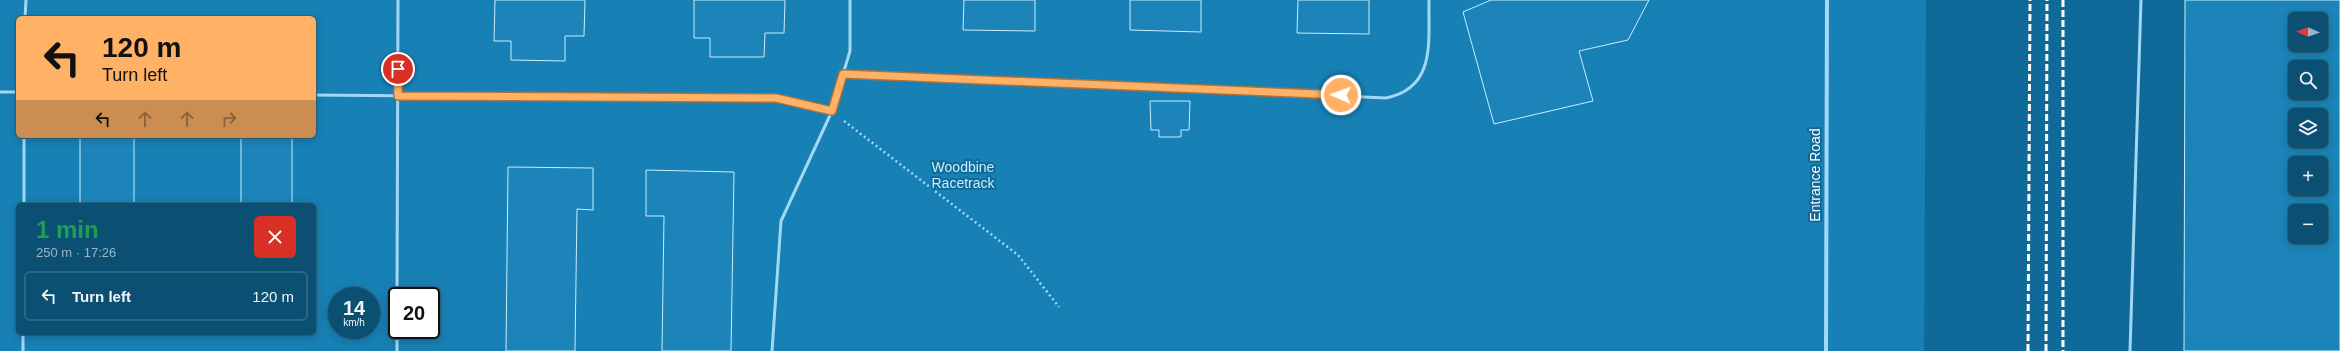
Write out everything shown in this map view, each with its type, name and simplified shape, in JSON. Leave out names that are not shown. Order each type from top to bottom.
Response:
[{"type":"street","name":"Entrance Road","points":[[1826,351],[1827,0]]},
{"type":"lane","points":[[25,16],[26,0]]},
{"type":"lane","points":[[397,287],[398,0]]},
{"type":"lane","points":[[772,351],[781,221],[832,111],[850,51],[850,0]]},
{"type":"lane","points":[[843,74],[1386,98],[1399,96],[1411,89],[1420,79],[1426,66],[1428,0]]},
{"type":"lane","points":[[2130,351],[2141,0]]},
{"type":"lane","points":[[0,92],[16,92]]},
{"type":"lane","points":[[316,95],[776,98],[832,111]]},
{"type":"lane","points":[[24,138],[24,203]]},
{"type":"lane","points":[[23,335],[23,351]]},
{"type":"lane","points":[[397,339],[397,351]]},
{"type":"path","points":[[832,111],[1018,255],[1059,307]]},
{"type":"green space","name":"Woodbine Racetrack","points":[[0,0],[1926,0],[1924,351],[0,351]]},
{"type":"building","points":[[495,0],[585,0],[584,36],[565,36],[565,61],[511,60],[511,41],[494,41]]},
{"type":"building","points":[[694,0],[785,0],[784,33],[765,33],[764,57],[710,57],[710,38],[694,38]]},
{"type":"building","points":[[964,0],[1035,0],[1035,31],[963,30]]},
{"type":"building","points":[[1130,0],[1201,0],[1201,32],[1130,30]]},
{"type":"building","points":[[1298,0],[1369,0],[1369,34],[1297,33]]},
{"type":"building","points":[[1491,0],[1649,0],[1628,40],[1579,51],[1593,101],[1494,124],[1463,12]]},
{"type":"building","points":[[2185,0],[2340,0],[2340,351],[2184,351]]},
{"type":"building","points":[[1150,101],[1190,101],[1189,130],[1181,130],[1181,137],[1159,137],[1159,130],[1151,130]]},
{"type":"building","points":[[80,138],[134,138],[134,203],[80,203]]},
{"type":"building","points":[[241,138],[292,138],[292,203],[241,203]]},
{"type":"building","points":[[508,167],[593,168],[593,210],[577,209],[575,351],[506,351]]},
{"type":"building","points":[[646,170],[734,172],[731,351],[662,351],[664,216],[646,216]]},
{"type":"railway","points":[[2028,351],[2030,0]]},
{"type":"railway","points":[[2046,351],[2047,0]]},
{"type":"railway","points":[[2063,0],[2063,351]]},
{"type":"route","points":[[398,69],[398,96],[776,98],[832,111],[843,74],[1341,95]]}]
